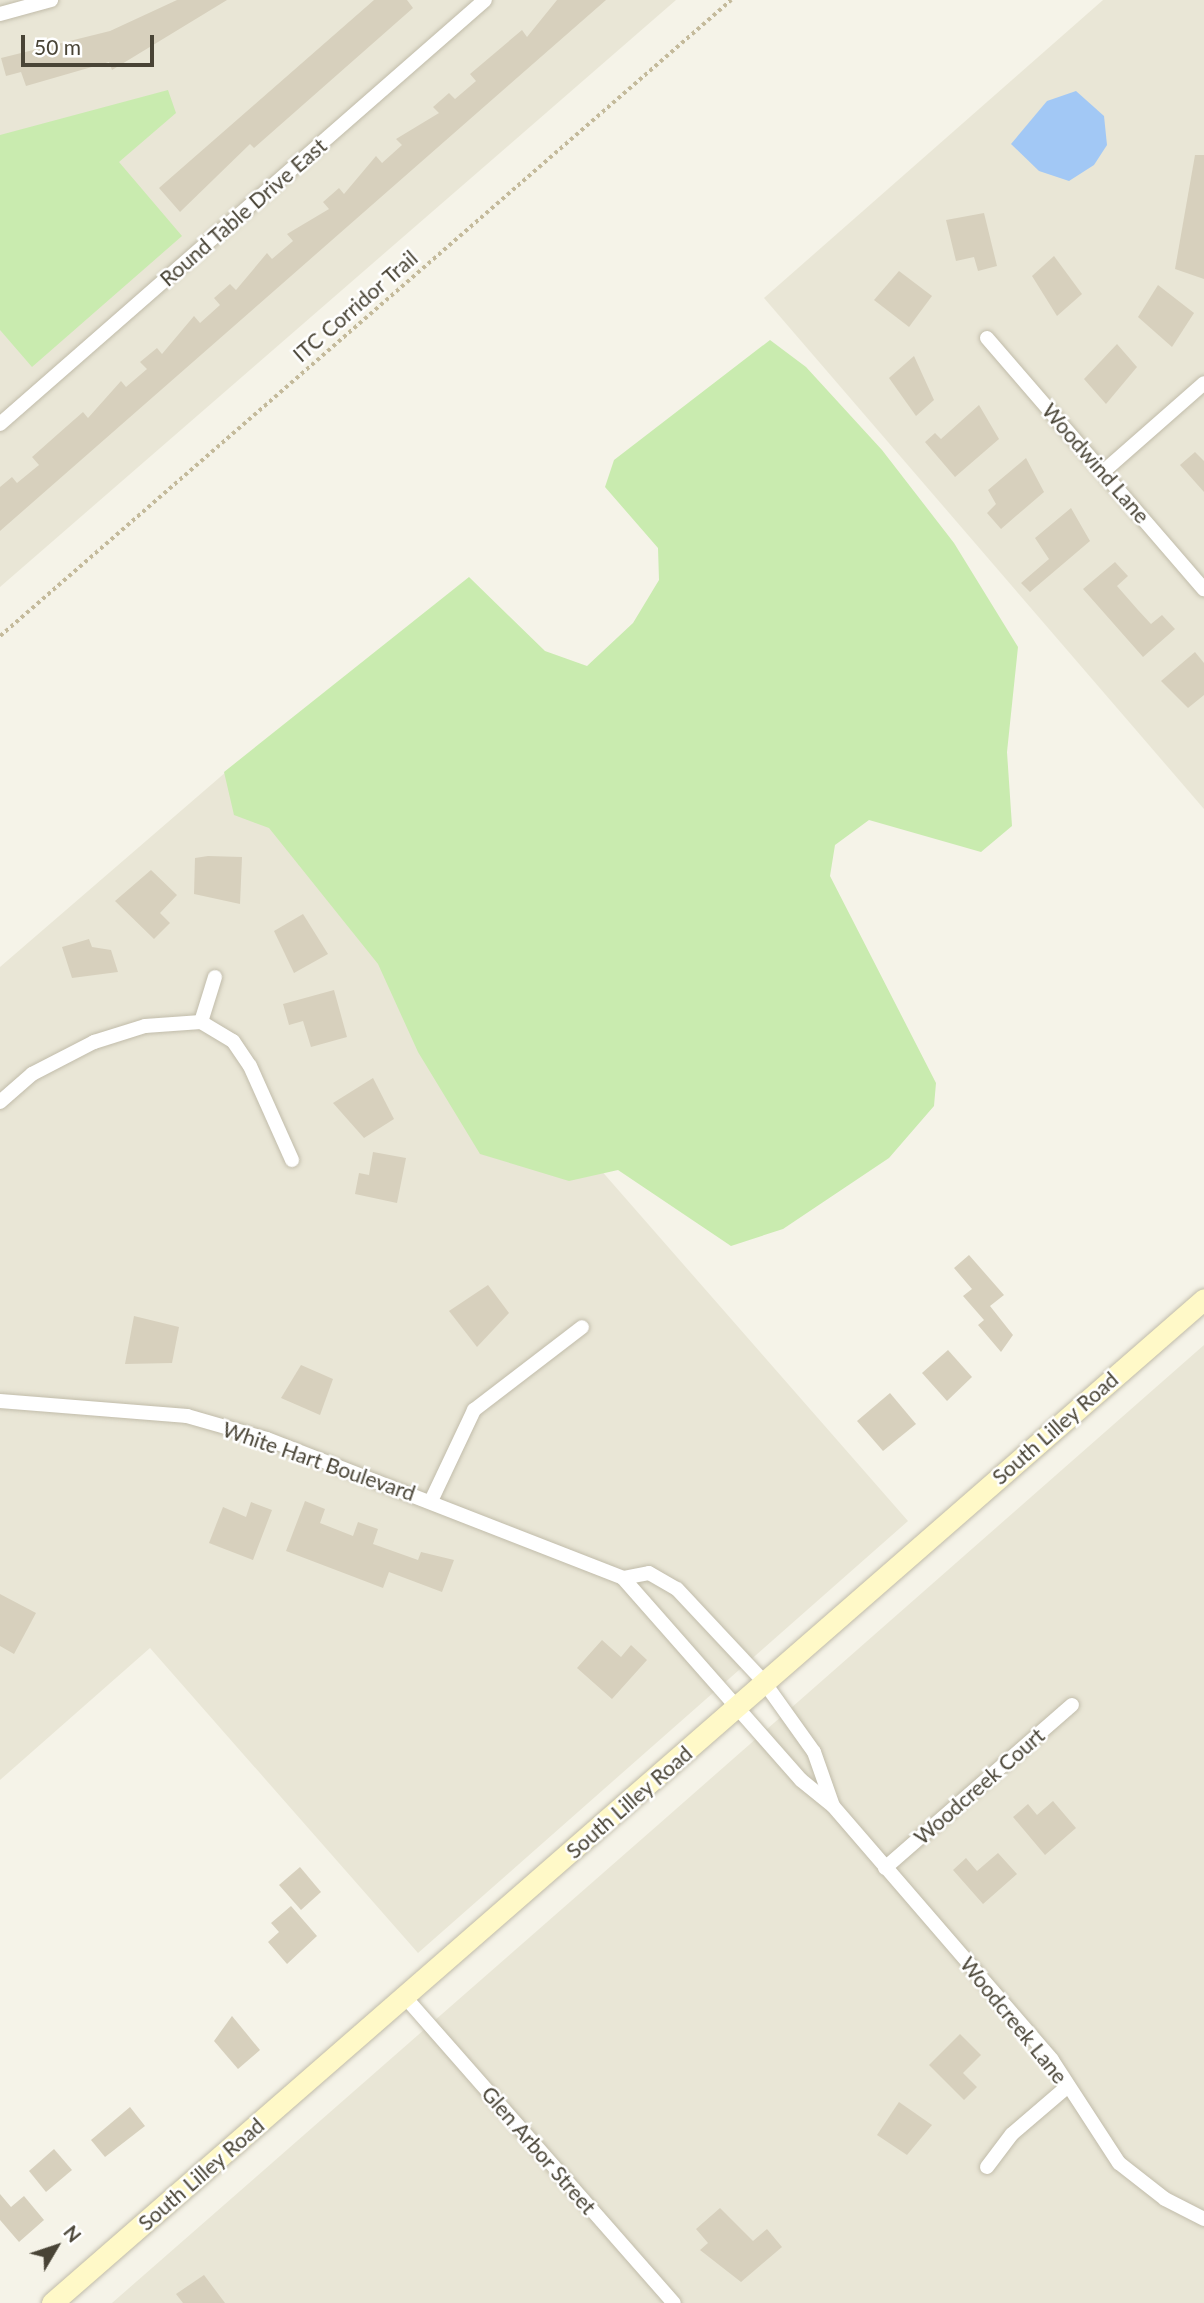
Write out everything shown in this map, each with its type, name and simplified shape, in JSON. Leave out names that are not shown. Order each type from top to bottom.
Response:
[{"type":"street","points":[[0,14],[51,0]]},
{"type":"street","name":"Round Table Drive East","points":[[0,424],[485,0]]},
{"type":"street","name":"Woodwind Lane","points":[[987,338],[1204,589]]},
{"type":"street","points":[[1104,471],[1204,383]]},
{"type":"street","points":[[201,1022],[215,977]]},
{"type":"street","points":[[0,1102],[32,1073],[94,1042],[145,1026],[201,1022],[233,1041],[250,1066],[292,1160]]},
{"type":"street","name":"South Lilley Road","points":[[62,2300],[736,1705],[1204,1298]]},
{"type":"street","points":[[430,1501],[474,1410],[582,1327]]},
{"type":"street","name":"White Hart Boulevard","points":[[0,1401],[187,1416],[267,1438],[624,1578],[736,1705]]},
{"type":"street","name":"White Hart Boulevard","points":[[624,1578],[649,1573],[677,1589],[764,1682]]},
{"type":"street","name":"Woodcreek Lane","points":[[764,1682],[814,1752],[833,1806]]},
{"type":"street","name":"Woodcreek Lane","points":[[736,1705],[801,1780],[833,1806],[1068,2086],[1119,2163],[1165,2199],[1204,2219]]},
{"type":"street","name":"Woodcreek Court","points":[[885,1868],[1072,1705]]},
{"type":"street","name":"Glen Arbor Street","points":[[405,1997],[674,2303]]},
{"type":"street","points":[[987,2167],[1012,2134],[1068,2086]]},
{"type":"path","name":"ITC Corridor Trail","points":[[0,636],[732,0]]},
{"type":"shaded area","points":[[0,0],[676,0],[0,587]]},
{"type":"shaded area","points":[[1103,0],[1204,0],[1204,809],[764,298]]},
{"type":"shaded area","points":[[241,759],[908,1521],[418,1953],[150,1648],[0,1780],[0,967]]},
{"type":"shaded area","points":[[1204,1345],[1204,2303],[112,2303],[659,1824]]},
{"type":"green space","points":[[168,90],[176,113],[119,162],[182,236],[32,367],[0,330],[0,135]]},
{"type":"green space","points":[[770,340],[806,367],[882,450],[954,543],[1018,647],[1007,752],[1012,826],[981,852],[869,820],[835,845],[830,876],[936,1083],[934,1106],[889,1158],[783,1229],[731,1246],[618,1170],[569,1181],[480,1154],[418,1052],[378,964],[269,828],[234,815],[224,772],[469,577],[545,651],[587,666],[633,623],[659,580],[658,548],[605,487],[614,460]]},
{"type":"water","points":[[1076,91],[1104,116],[1107,145],[1094,165],[1069,181],[1039,171],[1011,144],[1047,101]]},
{"type":"building","points":[[177,0],[227,0],[112,70],[109,62],[26,86],[21,72],[6,76],[1,58],[110,31]]},
{"type":"building","points":[[374,0],[407,0],[413,8],[254,148],[250,144],[180,212],[159,188]]},
{"type":"building","points":[[557,0],[606,0],[0,531],[0,487],[12,477],[17,483],[39,465],[32,457],[83,412],[88,418],[121,381],[126,387],[147,369],[140,362],[157,348],[162,354],[194,316],[200,323],[220,305],[214,298],[230,284],[236,290],[267,253],[272,259],[293,241],[287,234],[329,209],[323,202],[339,188],[344,194],[376,156],[382,163],[402,145],[396,139],[439,113],[433,107],[449,93],[455,99],[476,81],[470,74],[522,30],[527,37]]},
{"type":"building","points":[[1195,155],[1204,155],[1204,279],[1175,269]]},
{"type":"building","points":[[984,213],[997,266],[978,271],[974,257],[956,261],[946,220]]},
{"type":"building","points":[[1054,256],[1082,294],[1057,316],[1032,276]]},
{"type":"building","points":[[899,271],[932,296],[909,327],[874,300]]},
{"type":"building","points":[[1158,285],[1194,313],[1172,347],[1138,317]]},
{"type":"building","points":[[1117,344],[1137,367],[1106,404],[1084,379]]},
{"type":"building","points":[[914,356],[934,400],[916,416],[889,378]]},
{"type":"building","points":[[979,405],[999,439],[955,477],[925,442],[935,433],[941,439]]},
{"type":"building","points":[[1195,452],[1204,461],[1204,492],[1180,465]]},
{"type":"building","points":[[1026,458],[1044,492],[1001,529],[987,513],[996,504],[988,490]]},
{"type":"building","points":[[1071,508],[1090,541],[1030,592],[1021,583],[1049,559],[1035,538]]},
{"type":"building","points":[[1115,562],[1128,576],[1117,586],[1138,610],[1151,624],[1162,615],[1175,629],[1143,657],[1083,589]]},
{"type":"building","points":[[1195,652],[1204,663],[1204,695],[1188,708],[1161,681]]},
{"type":"building","points":[[242,857],[240,904],[194,894],[195,858]]},
{"type":"building","points":[[151,870],[177,895],[160,913],[170,923],[154,939],[115,901]]},
{"type":"building","points":[[303,914],[328,954],[294,973],[274,931]]},
{"type":"building","points":[[89,939],[92,947],[111,950],[118,972],[72,978],[62,947]]},
{"type":"building","points":[[334,990],[347,1037],[311,1047],[303,1021],[289,1025],[283,1004]]},
{"type":"building","points":[[373,1078],[394,1119],[364,1138],[333,1103]]},
{"type":"building","points":[[373,1152],[406,1158],[397,1203],[355,1194],[359,1173],[369,1175]]},
{"type":"building","points":[[969,1255],[1004,1295],[990,1306],[1013,1335],[1001,1352],[978,1325],[984,1320],[963,1296],[972,1289],[954,1268]]},
{"type":"building","points":[[488,1285],[509,1313],[477,1347],[449,1311]]},
{"type":"building","points":[[134,1316],[179,1327],[172,1363],[125,1364]]},
{"type":"building","points":[[948,1350],[972,1377],[947,1401],[922,1373]]},
{"type":"building","points":[[301,1365],[333,1379],[320,1415],[281,1398]]},
{"type":"building","points":[[890,1393],[916,1424],[883,1451],[857,1421]]},
{"type":"building","points":[[305,1501],[325,1509],[320,1523],[353,1536],[358,1522],[378,1529],[373,1544],[418,1560],[421,1552],[454,1560],[442,1592],[389,1572],[383,1588],[286,1551]]},
{"type":"building","points":[[251,1502],[272,1510],[253,1560],[209,1543],[223,1507],[246,1517]]},
{"type":"building","points":[[0,1594],[36,1613],[14,1654],[0,1646]]},
{"type":"building","points":[[602,1640],[621,1657],[631,1645],[647,1660],[612,1699],[577,1668]]},
{"type":"building","points":[[1053,1801],[1076,1828],[1045,1855],[1013,1817],[1028,1804],[1037,1815]]},
{"type":"building","points":[[998,1853],[1017,1874],[983,1904],[953,1870],[966,1858],[977,1871]]},
{"type":"building","points":[[300,1867],[321,1892],[301,1910],[279,1885]]},
{"type":"building","points":[[291,1906],[317,1936],[287,1964],[268,1942],[279,1932],[271,1923]]},
{"type":"building","points":[[232,2016],[260,2050],[238,2069],[214,2041]]},
{"type":"building","points":[[960,2034],[981,2055],[963,2073],[977,2087],[964,2100],[929,2065]]},
{"type":"building","points":[[899,2102],[932,2125],[907,2155],[877,2135]]},
{"type":"building","points":[[130,2107],[145,2126],[105,2157],[91,2140]]},
{"type":"building","points":[[54,2149],[72,2170],[46,2192],[29,2171]]},
{"type":"building","points":[[0,2194],[11,2207],[24,2196],[44,2220],[19,2242],[0,2220]]},
{"type":"building","points":[[720,2208],[753,2241],[767,2229],[782,2247],[741,2282],[700,2250],[708,2243],[696,2229]]},
{"type":"building","points":[[204,2275],[225,2303],[183,2303],[176,2294]]}]
